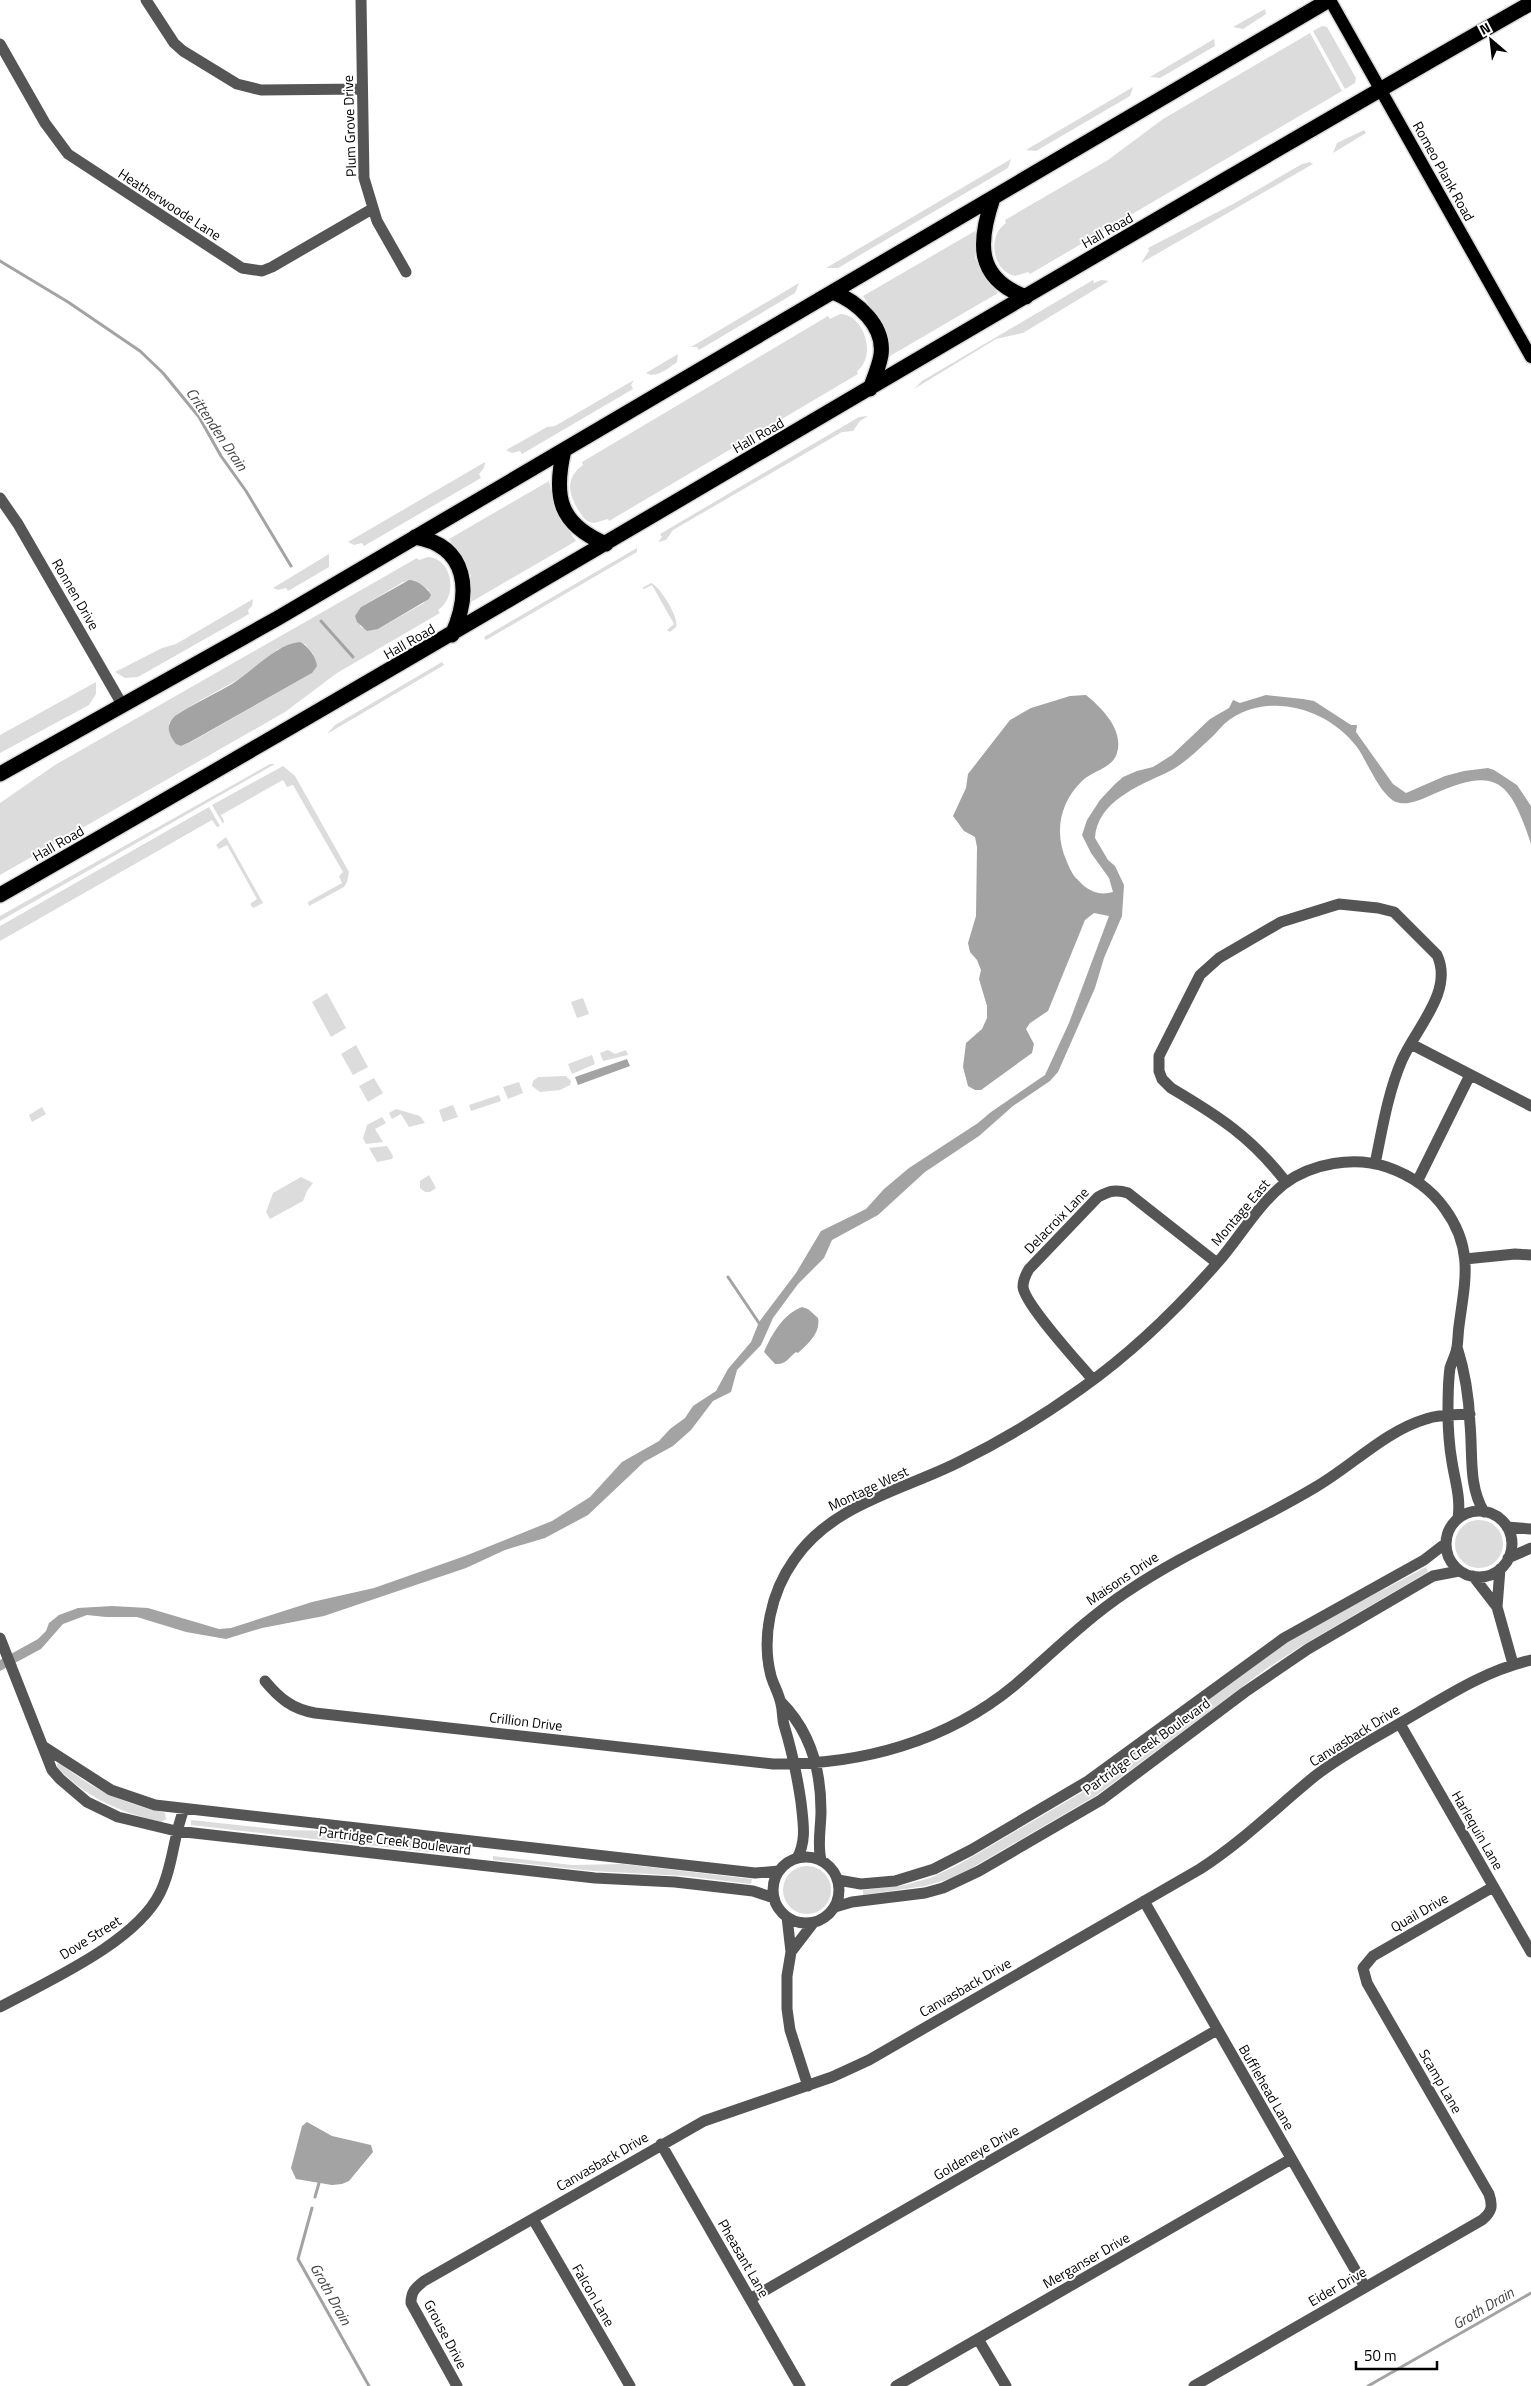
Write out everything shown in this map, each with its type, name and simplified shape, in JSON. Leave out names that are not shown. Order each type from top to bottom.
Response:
[{"type":"highway","points":[[0,774],[123,706],[415,537],[1329,0]]},
{"type":"highway","name":"Hall Road","points":[[0,895],[452,634],[1380,89],[1531,3]]},
{"type":"highway","points":[[993,198],[983,231],[984,256],[1001,284],[1026,297]]},
{"type":"highway","points":[[833,292],[846,297],[862,309],[879,336],[881,355],[870,388]]},
{"type":"highway","points":[[564,450],[558,479],[561,502],[575,526],[587,535],[606,544]]},
{"type":"highway","points":[[415,537],[428,539],[445,549],[457,564],[462,575],[464,595],[462,609],[452,634]]},
{"type":"main road","name":"Romeo Plank Road","points":[[1329,0],[1531,357]]},
{"type":"street","points":[[146,0],[174,43],[183,51],[237,84],[261,90],[362,89]]},
{"type":"street","name":"Plum Grove Drive","points":[[361,0],[363,165],[372,209],[406,272]]},
{"type":"street","name":"Heatherwoode Lane","points":[[0,44],[46,123],[68,154],[242,268],[262,270],[272,268],[372,209]]},
{"type":"street","name":"Ronnen Drive","points":[[0,498],[5,516],[123,706]]},
{"type":"street","points":[[1286,1182],[1271,1162],[1239,1131],[1171,1088],[1162,1079],[1159,1072],[1158,1056],[1200,975],[1219,958],[1281,922],[1339,904],[1378,908],[1394,912],[1437,955],[1443,974],[1438,993],[1402,1060],[1385,1118],[1375,1164]]},
{"type":"street","points":[[1411,1044],[1531,1106]]},
{"type":"street","points":[[1417,1182],[1470,1075]]},
{"type":"street","name":"Montage East","points":[[1093,1380],[1155,1328],[1217,1263],[1262,1205],[1286,1182],[1316,1168],[1348,1162],[1375,1164],[1395,1170],[1417,1182],[1439,1201],[1449,1214],[1458,1232],[1465,1259],[1466,1282],[1457,1347],[1450,1369],[1448,1415],[1451,1456],[1460,1501],[1458,1518]]},
{"type":"street","name":"Delacroix Lane","points":[[1093,1380],[1031,1304],[1023,1287],[1024,1277],[1029,1269],[1098,1197],[1107,1192],[1118,1190],[1128,1192],[1217,1263]]},
{"type":"street","points":[[1465,1259],[1515,1254],[1531,1255]]},
{"type":"street","name":"Montage East","points":[[1457,1347],[1463,1367],[1470,1414],[1473,1484],[1476,1497],[1484,1512]]},
{"type":"street","name":"Montage West","points":[[797,1858],[803,1842],[804,1829],[796,1764],[783,1722],[781,1702],[770,1674],[768,1660],[769,1622],[775,1599],[786,1573],[810,1539],[820,1529],[844,1513],[938,1472],[1015,1432],[1093,1380]]},
{"type":"street","name":"Maisons Drive","points":[[796,1764],[815,1764],[853,1759],[891,1750],[934,1735],[965,1719],[1014,1685],[1075,1630],[1164,1567],[1315,1488],[1406,1427],[1425,1419],[1470,1414]]},
{"type":"street","points":[[1470,1512],[1484,1512],[1497,1517],[1507,1527],[1511,1539],[1508,1558],[1500,1569],[1488,1575],[1473,1576],[1459,1571],[1449,1558],[1446,1543],[1449,1529],[1458,1518],[1470,1512]]},
{"type":"street","points":[[1507,1527],[1531,1529]]},
{"type":"street","name":"Partridge Creek Boulevard","points":[[838,1880],[861,1884],[895,1881],[934,1869],[965,1854],[1088,1781],[1284,1638],[1424,1560],[1446,1543]]},
{"type":"street","points":[[1508,1558],[1531,1548]]},
{"type":"street","points":[[1500,1569],[1497,1607],[1513,1664]]},
{"type":"street","name":"Partridge Creek Boulevard","points":[[835,1907],[852,1902],[925,1893],[944,1888],[973,1874],[1101,1800],[1245,1692],[1302,1653],[1433,1576],[1459,1571]]},
{"type":"street","points":[[1473,1576],[1497,1607]]},
{"type":"street","name":"Partridge Creek Boulevard","points":[[1,1640],[52,1770],[87,1802],[118,1817],[176,1831],[595,1878],[675,1882],[743,1890],[761,1893],[774,1898]]},
{"type":"street","name":"Canvasback Drive","points":[[411,2295],[415,2288],[424,2281],[661,2144],[722,2114],[808,2086],[869,2060],[1217,1859],[1328,1767],[1482,1676],[1513,1664],[1531,1660]]},
{"type":"street","name":"Crillion Drive","points":[[264,1681],[288,1703],[304,1711],[315,1713],[773,1764],[796,1764]]},
{"type":"street","name":"Montage West","points":[[781,1702],[795,1716],[805,1732],[815,1764],[820,1794],[819,1844],[821,1860]]},
{"type":"street","name":"Harlequin Lane","points":[[1400,1724],[1531,1952]]},
{"type":"street","name":"Partridge Creek Boulevard","points":[[44,1747],[111,1790],[140,1801],[184,1809],[754,1873],[779,1871]]},
{"type":"street","name":"Dove Street","points":[[0,2007],[108,1947],[137,1924],[153,1906],[165,1883],[176,1831],[184,1809]]},
{"type":"street","points":[[797,1858],[821,1860],[832,1868],[838,1880],[840,1889],[835,1907],[822,1919],[814,1922],[800,1923],[787,1917],[779,1909],[774,1898],[774,1884],[779,1871],[787,1863],[797,1858]]},
{"type":"street","name":"Quail Drive","points":[[1363,1968],[1373,1956],[1493,1887]]},
{"type":"street","name":"Bufflehead Lane","points":[[1144,1901],[1365,2287]]},
{"type":"street","points":[[787,1917],[791,1952],[787,2010],[790,2030],[808,2086]]},
{"type":"street","points":[[791,1952],[814,1922]]},
{"type":"street","name":"Scamp Lane","points":[[1363,1968],[1367,1983],[1489,2194],[1492,2209]]},
{"type":"street","name":"Goldeneye Drive","points":[[750,2299],[1218,2030]]},
{"type":"street","name":"Pheasant Lane","points":[[661,2144],[800,2386]]},
{"type":"street","name":"Merganser Drive","points":[[896,2386],[1291,2159]]},
{"type":"street","name":"Eider Drive","points":[[1194,2386],[1482,2220],[1492,2209]]},
{"type":"street","name":"Falcon Lane","points":[[533,2219],[630,2386]]},
{"type":"street","name":"Grouse Drive","points":[[411,2295],[414,2312],[457,2386]]},
{"type":"street","points":[[978,2339],[1006,2386]]},
{"type":"shaded area","points":[[1265,9],[1266,14],[1243,29],[1233,27]]},
{"type":"shaded area","points":[[1322,26],[1327,27],[1356,78],[1355,83],[1345,89],[1313,31]]},
{"type":"shaded area","points":[[1310,33],[1342,91],[1030,274],[1028,272],[1015,276],[1007,273],[1001,267],[997,260],[994,244],[1000,229],[1006,223],[1005,220],[1108,160],[1163,119]]},
{"type":"shaded area","points":[[1214,39],[1215,46],[1160,78],[1150,77]]},
{"type":"shaded area","points":[[1133,87],[1130,96],[1036,151],[1026,150]]},
{"type":"shaded area","points":[[1364,130],[1366,133],[1333,153],[1337,143]]},
{"type":"shaded area","points":[[1011,159],[1008,168],[838,268],[826,268]]},
{"type":"shaded area","points":[[1310,162],[1313,164],[1141,263],[1149,251],[1148,248],[1233,204],[1302,164]]},
{"type":"shaded area","points":[[975,231],[975,258],[987,280],[998,293],[890,356],[886,332],[863,296]]},
{"type":"shaded area","points":[[1093,280],[1094,283],[1101,280],[1109,281],[1023,333],[996,339],[914,389],[922,381]]},
{"type":"shaded area","points":[[799,283],[795,293],[699,350],[697,347],[691,347]]},
{"type":"shaded area","points":[[840,314],[848,316],[855,321],[865,336],[866,355],[863,364],[857,371],[858,374],[609,521],[608,519],[594,523],[583,518],[572,498],[570,486],[573,475],[583,465],[582,462],[828,316],[830,319]]},
{"type":"shaded area","points":[[678,354],[677,362],[666,370],[654,375],[646,373]]},
{"type":"shaded area","points":[[634,380],[631,385],[633,389],[522,454],[520,451],[512,453],[506,450],[547,427],[555,426]]},
{"type":"shaded area","points":[[868,416],[860,421],[853,431],[842,432],[673,530],[666,540],[658,542],[662,537],[660,534],[859,417]]},
{"type":"shaded area","points":[[485,462],[484,468],[479,474],[481,478],[364,546],[362,543],[354,545],[348,542]]},
{"type":"shaded area","points":[[549,481],[554,508],[576,541],[471,602],[471,575],[449,539]]},
{"type":"shaded area","points":[[637,548],[637,552],[486,640],[484,637]]},
{"type":"shaded area","points":[[329,554],[329,567],[288,591],[286,588],[278,590],[273,588]]},
{"type":"shaded area","points":[[428,557],[436,559],[443,564],[447,571],[450,579],[449,596],[445,604],[438,610],[440,613],[337,673],[285,712],[0,875],[0,803],[55,765],[417,558],[419,560]],"holes":[[[414,580],[429,590],[424,603],[378,629],[360,626],[361,607],[403,582]],[[305,644],[313,654],[312,673],[191,742],[181,746],[169,733],[169,723],[192,705],[239,679],[278,649]]]},
{"type":"shaded area","points":[[409,580],[416,581],[425,587],[431,595],[429,599],[378,629],[367,631],[357,622],[355,616],[361,607]]},
{"type":"shaded area","points":[[651,583],[664,596],[675,617],[676,627],[670,632],[667,630],[674,624],[652,585],[644,589],[642,588]]},
{"type":"shaded area","points":[[253,599],[252,606],[248,610],[249,614],[138,677],[125,678],[115,672],[162,648],[176,644]]},
{"type":"shaded area","points":[[300,642],[314,656],[317,666],[312,673],[190,742],[181,746],[176,744],[169,730],[170,723],[175,716],[240,679],[273,653],[291,644]]},
{"type":"shaded area","points":[[442,662],[444,665],[327,734],[335,725]]},
{"type":"shaded area","points":[[96,682],[96,694],[89,705],[0,753],[0,735]]},
{"type":"shaded area","points":[[1086,695],[1099,706],[1110,720],[1117,736],[1117,753],[1107,766],[1086,778],[1074,790],[1064,809],[1060,830],[1063,851],[1072,872],[1082,885],[1094,892],[1113,892],[1109,878],[1091,853],[1082,835],[1087,820],[1100,800],[1123,777],[1153,767],[1172,755],[1210,719],[1229,708],[1233,700],[1240,703],[1266,695],[1314,701],[1351,725],[1357,725],[1356,732],[1393,784],[1406,793],[1445,776],[1464,771],[1488,768],[1494,770],[1517,785],[1531,806],[1531,844],[1515,804],[1506,791],[1497,784],[1484,780],[1470,781],[1418,801],[1400,803],[1390,798],[1385,792],[1357,747],[1345,734],[1331,723],[1316,715],[1282,706],[1265,706],[1248,710],[1232,718],[1178,766],[1121,797],[1103,814],[1097,825],[1095,838],[1108,860],[1115,866],[1124,885],[1122,916],[1104,958],[1095,988],[1058,1072],[1050,1081],[1013,1106],[979,1136],[925,1172],[878,1215],[832,1240],[824,1258],[798,1284],[773,1318],[761,1345],[737,1370],[731,1392],[713,1401],[691,1430],[673,1446],[644,1462],[588,1515],[545,1538],[505,1550],[466,1568],[324,1616],[262,1628],[226,1639],[186,1632],[137,1617],[87,1615],[63,1624],[41,1649],[0,1671],[0,1660],[38,1639],[46,1631],[49,1623],[59,1615],[78,1608],[112,1606],[148,1608],[219,1629],[231,1628],[312,1602],[374,1588],[465,1556],[552,1521],[590,1497],[622,1462],[659,1441],[670,1429],[685,1418],[693,1406],[716,1391],[728,1369],[751,1342],[759,1322],[796,1273],[821,1231],[866,1209],[884,1189],[909,1168],[978,1123],[1045,1075],[1069,1023],[1109,916],[1094,913],[1085,920],[1048,1011],[1030,1023],[1026,1029],[1034,1044],[1032,1053],[981,1090],[975,1090],[968,1086],[963,1067],[966,1043],[982,1029],[987,1018],[987,1006],[979,979],[981,970],[977,960],[970,952],[968,943],[976,916],[977,847],[975,837],[964,831],[953,816],[966,788],[968,774],[1010,720],[1031,708],[1070,696]]},
{"type":"shaded area","points":[[270,764],[275,764],[0,921],[0,916]]},
{"type":"shaded area","points":[[283,766],[295,776],[349,872],[344,887],[309,906],[308,902],[342,883],[339,876],[343,872],[293,785],[287,787],[283,780],[221,815],[224,821],[223,824],[212,805]]},
{"type":"shaded area","points":[[209,807],[220,826],[217,827],[212,820],[0,941],[0,926]]},
{"type":"shaded area","points":[[226,837],[263,903],[253,908],[250,904],[257,899],[227,845],[219,849],[216,845]]},
{"type":"shaded area","points":[[327,993],[346,1028],[331,1037],[312,1002]]},
{"type":"shaded area","points":[[583,998],[589,1014],[577,1018],[571,1002]]},
{"type":"shaded area","points":[[356,1045],[368,1067],[353,1075],[341,1054]]},
{"type":"shaded area","points":[[608,1050],[615,1054],[626,1050],[628,1055],[603,1061],[600,1053]]},
{"type":"shaded area","points":[[592,1055],[595,1064],[572,1074],[568,1064]]},
{"type":"shaded area","points":[[627,1059],[630,1066],[578,1085],[575,1077]]},
{"type":"shaded area","points":[[566,1076],[571,1081],[570,1085],[560,1090],[540,1092],[532,1086],[533,1081],[538,1077]]},
{"type":"shaded area","points":[[374,1078],[383,1093],[368,1102],[359,1086]]},
{"type":"shaded area","points":[[519,1082],[523,1093],[508,1099],[503,1087]]},
{"type":"shaded area","points":[[499,1095],[501,1101],[471,1111],[469,1105]]},
{"type":"shaded area","points":[[453,1105],[458,1117],[443,1122],[439,1110]]},
{"type":"shaded area","points":[[42,1107],[46,1114],[32,1122],[29,1115]]},
{"type":"shaded area","points":[[396,1109],[420,1116],[425,1123],[409,1127],[401,1114],[392,1119],[389,1113]]},
{"type":"shaded area","points":[[382,1117],[386,1123],[375,1129],[383,1142],[366,1144],[363,1138],[367,1125]]},
{"type":"shaded area","points":[[387,1146],[393,1156],[392,1159],[377,1162],[369,1148]]},
{"type":"shaded area","points":[[429,1175],[436,1188],[430,1192],[425,1192],[420,1188],[420,1181]]},
{"type":"shaded area","points":[[301,1177],[313,1183],[303,1201],[270,1219],[266,1212],[273,1193]]},
{"type":"shaded area","points":[[802,1307],[808,1309],[818,1318],[818,1329],[810,1342],[798,1353],[796,1352],[784,1362],[775,1364],[764,1352],[767,1345],[789,1314]]},
{"type":"shaded area","points":[[1474,1520],[1484,1520],[1493,1524],[1499,1530],[1502,1535],[1502,1553],[1493,1564],[1484,1568],[1474,1568],[1465,1564],[1459,1558],[1455,1549],[1455,1539],[1459,1530],[1465,1524]]},
{"type":"shaded area","points":[[1426,1567],[1428,1572],[1303,1645],[1266,1669],[1097,1795],[970,1869],[949,1879],[925,1886],[863,1895],[863,1890],[905,1885],[930,1878],[958,1865],[1086,1790],[1284,1644]]},
{"type":"shaded area","points":[[60,1763],[83,1780],[108,1794],[121,1800],[165,1813],[166,1819],[161,1822],[146,1818],[105,1802],[68,1778],[57,1767],[57,1764]]},
{"type":"shaded area","points":[[191,1820],[283,1830],[332,1831],[456,1845],[460,1850],[455,1855],[191,1825]]},
{"type":"shaded area","points":[[493,1856],[572,1865],[623,1864],[752,1879],[751,1884],[685,1876],[593,1871],[493,1860]]},
{"type":"shaded area","points":[[802,1866],[812,1866],[824,1873],[831,1885],[831,1895],[824,1907],[812,1914],[802,1914],[794,1910],[787,1903],[783,1895],[783,1885],[787,1877],[794,1870]]},
{"type":"shaded area","points":[[307,2122],[332,2136],[371,2145],[373,2152],[349,2181],[342,2184],[332,2185],[296,2179],[291,2168],[302,2126]]},
{"type":"waterway","name":"Crittenden Drain","points":[[0,261],[68,302],[140,351],[163,373],[199,417],[221,456],[246,491],[291,566]]},
{"type":"waterway","name":"Crittenden Drain","points":[[321,621],[353,657]]},
{"type":"waterway","name":"Crittenden Drain","points":[[728,1277],[761,1326]]},
{"type":"waterway","name":"Groth Drain","points":[[315,2197],[319,2183]]},
{"type":"waterway","name":"Groth Drain","points":[[312,2208],[298,2259],[369,2386]]},
{"type":"waterway","name":"Groth Drain","points":[[1368,2386],[1531,2293]]}]
